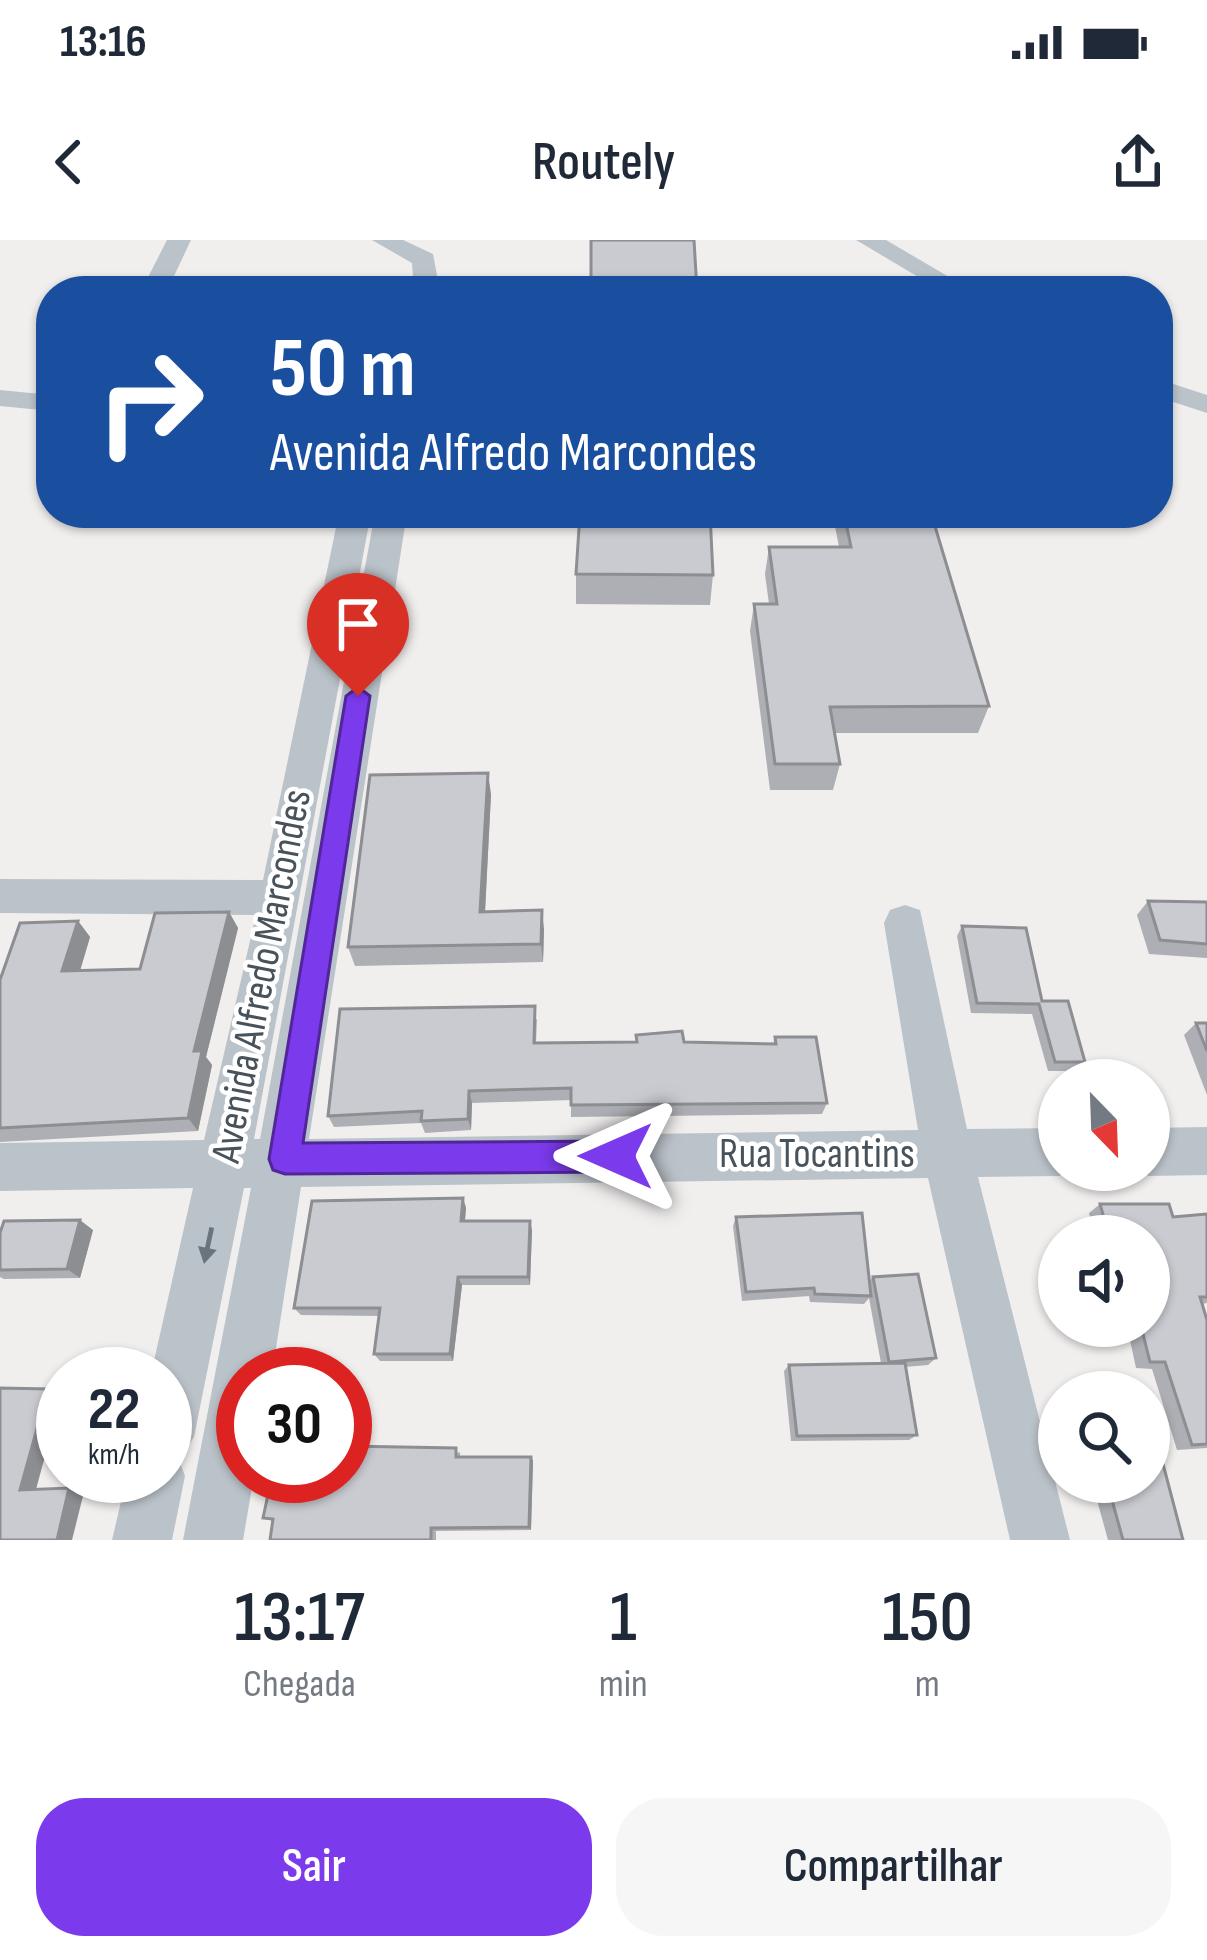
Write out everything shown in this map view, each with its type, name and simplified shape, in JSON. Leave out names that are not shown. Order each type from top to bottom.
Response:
[{"type":"street","points":[[161,276],[179,240]]},
{"type":"street","points":[[384,240],[410,249],[428,267],[428,276]]},
{"type":"street","points":[[868,240],[933,276]]},
{"type":"street","points":[[410,249],[410,276]]},
{"type":"street","points":[[1173,393],[1207,405]]},
{"type":"street","points":[[0,398],[36,402]]},
{"type":"street","name":"Avenida Alfredo Marcondes","points":[[250,1347],[285,1159],[354,528]]},
{"type":"street","name":"Avenida Alfredo Marcondes","points":[[185,1347],[281,898],[387,528]]},
{"type":"street","points":[[0,896],[281,898]]},
{"type":"street","points":[[904,923],[947,1153],[1040,1540]]},
{"type":"street","points":[[1170,1152],[1207,1151]]},
{"type":"street","name":"Rua Tocantins","points":[[0,1167],[285,1159],[1038,1152]]},
{"type":"street","points":[[142,1540],[150,1503]]},
{"type":"street","name":"Avenida Alfredo Marcondes","points":[[213,1540],[220,1503]]},
{"type":"building","points":[[591,240],[694,240],[696,276],[591,276]]},
{"type":"building","points":[[579,528],[711,528],[713,575],[576,574]]},
{"type":"building","points":[[847,528],[936,528],[989,706],[830,707],[840,764],[775,764],[754,604],[777,604],[769,547],[851,547]]},
{"type":"building","points":[[488,773],[480,912],[542,910],[541,944],[348,947],[370,775]]},
{"type":"building","points":[[1148,901],[1207,902],[1207,944],[1160,940]]},
{"type":"building","points":[[229,912],[194,1051],[202,1051],[188,1118],[0,1128],[0,980],[20,923],[78,921],[62,971],[140,969],[155,913]]},
{"type":"building","points":[[962,926],[1026,928],[1042,1001],[1068,1001],[1084,1059],[1054,1059],[1039,1004],[977,1003]]},
{"type":"building","points":[[535,1006],[534,1043],[637,1042],[636,1035],[682,1031],[684,1042],[776,1044],[775,1037],[816,1037],[827,1103],[571,1105],[571,1088],[469,1091],[468,1119],[421,1121],[422,1111],[328,1116],[340,1009]]},
{"type":"building","points":[[1196,1023],[1207,1023],[1207,1051]]},
{"type":"building","points":[[463,1198],[461,1221],[530,1221],[528,1277],[458,1277],[450,1354],[374,1354],[380,1308],[294,1308],[312,1201]]},
{"type":"building","points":[[1100,1204],[1169,1204],[1173,1217],[1207,1214],[1207,1297],[1200,1297],[1207,1320],[1207,1444],[1192,1445],[1170,1371],[1165,1362],[1150,1362],[1146,1347],[1170,1347],[1170,1215],[1103,1215]]},
{"type":"building","points":[[862,1213],[871,1296],[815,1294],[814,1288],[746,1292],[736,1217]]},
{"type":"building","points":[[80,1220],[67,1269],[0,1270],[4,1221]]},
{"type":"building","points":[[918,1274],[936,1358],[889,1362],[873,1277]]},
{"type":"building","points":[[905,1363],[917,1435],[797,1436],[789,1365]]},
{"type":"building","points":[[0,1388],[36,1389],[36,1432],[20,1490],[36,1489],[36,1503],[66,1503],[57,1540],[0,1540]]},
{"type":"building","points":[[372,1446],[456,1448],[456,1457],[531,1457],[529,1527],[431,1528],[431,1540],[270,1540],[273,1519],[263,1518],[266,1503],[372,1503]]},
{"type":"building","points":[[1170,1490],[1183,1540],[1123,1540],[1113,1503],[1170,1503]]},
{"type":"route","points":[[358,696],[346,796],[285,1159],[616,1156]]}]
